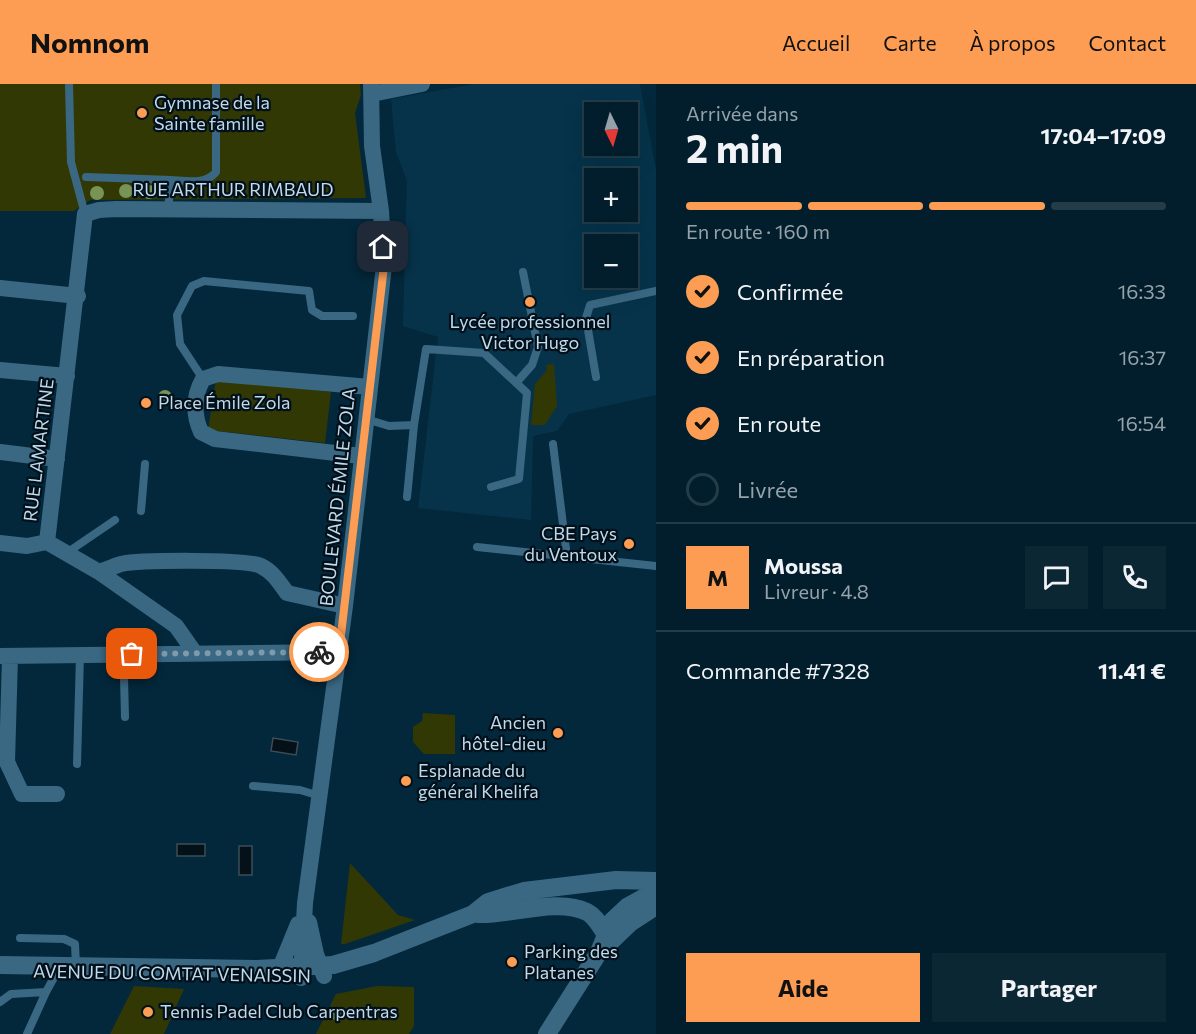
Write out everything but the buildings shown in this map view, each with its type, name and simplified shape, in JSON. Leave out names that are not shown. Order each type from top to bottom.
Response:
[{"type":"main road","name":"AVENUE DU COMTAT VENAISSIN","points":[[0,971],[322,971],[374,954],[473,914],[488,902],[534,890],[616,880],[656,881]]},
{"type":"main road","points":[[599,952],[605,933],[612,921],[627,907],[656,891]]},
{"type":"main road","points":[[547,1034],[599,952],[630,923],[656,906]]},
{"type":"main road","name":"AVENUE DU COMTAT VENAISSIN","points":[[473,914],[487,915],[533,907],[586,911],[595,918],[605,933]]},
{"type":"main road","name":"AVENUE DU COMTAT VENAISSIN","points":[[0,965],[280,968],[300,972]]},
{"type":"street","points":[[371,89],[422,84]]},
{"type":"street","name":"BOULEVARD ÉMILE ZOLA","points":[[300,972],[305,903],[345,606],[384,266],[381,210],[372,146],[371,89]]},
{"type":"street","name":"RUE ARTHUR RIMBAUD","points":[[85,214],[99,210],[381,210]]},
{"type":"street","name":"RUE LAMARTINE","points":[[85,214],[78,296],[47,542],[68,552],[99,572],[176,626],[195,652]]},
{"type":"street","points":[[0,288],[78,296]]},
{"type":"street","points":[[0,370],[67,376]]},
{"type":"street","points":[[361,456],[215,439],[201,432],[195,420],[197,390],[203,379],[218,374],[370,387]]},
{"type":"street","points":[[0,452],[57,459]]},
{"type":"street","points":[[0,543],[27,546],[47,542]]},
{"type":"street","points":[[99,572],[122,564],[145,562],[187,561],[259,565],[273,574],[286,593],[345,606]]},
{"type":"street","points":[[57,794],[22,794],[7,762],[5,656],[339,652]]},
{"type":"street","name":"BOULEVARD ÉMILE ZOLA","points":[[280,968],[305,903]]},
{"type":"street","name":"BOULEVARD ÉMILE ZOLA","points":[[305,903],[322,971]]},
{"type":"lane","points":[[69,84],[71,162],[85,214]]},
{"type":"lane","points":[[87,177],[199,182],[212,177],[216,172],[216,84]]},
{"type":"lane","points":[[168,210],[171,180]]},
{"type":"lane","points":[[516,383],[532,365],[538,347],[523,272]]},
{"type":"lane","points":[[203,379],[180,344],[177,315],[192,286],[204,281],[309,291],[312,310],[322,316],[353,316]]},
{"type":"lane","points":[[596,377],[586,318],[590,305],[656,291]]},
{"type":"lane","points":[[407,497],[414,425],[426,349],[484,353],[527,393],[519,479],[491,487]]},
{"type":"lane","points":[[366,418],[389,426],[414,425]]},
{"type":"lane","points":[[553,444],[567,557]]},
{"type":"lane","points":[[141,512],[146,464]]},
{"type":"lane","points":[[68,552],[115,520]]},
{"type":"lane","points":[[477,547],[656,566]]},
{"type":"lane","points":[[111,654],[114,669],[124,677],[125,717]]},
{"type":"lane","points":[[78,764],[80,655]]},
{"type":"lane","points":[[253,786],[300,790],[320,796]]},
{"type":"lane","points":[[20,938],[64,939],[75,944],[76,966]]},
{"type":"lane","points":[[27,1034],[57,972]]},
{"type":"lane","points":[[0,993],[46,992]]},
{"type":"lane","points":[[0,1002],[10,994]]},
{"type":"shaded area","name":"Lycée professionnel Victor Hugo","points":[[474,84],[640,84],[656,170],[656,395],[569,414],[557,431],[533,436],[531,520],[418,508],[438,337],[403,326],[407,181],[396,152],[391,99]]},
{"type":"shaded area","points":[[273,738],[298,742],[296,755],[271,751]]},
{"type":"shaded area","points":[[177,844],[205,844],[205,856],[177,856]]},
{"type":"shaded area","points":[[239,846],[252,846],[252,875],[239,875]]},
{"type":"green space","points":[[0,84],[360,84],[361,95],[355,113],[366,198],[90,200],[74,211],[0,211]]},
{"type":"green space","points":[[554,364],[557,406],[545,425],[531,425],[535,384],[547,370],[546,365]]},
{"type":"green space","points":[[216,379],[331,392],[325,443],[208,430]]},
{"type":"green space","points":[[423,713],[455,715],[455,754],[424,754],[413,742],[413,727],[422,721]]},
{"type":"green space","points":[[350,863],[398,915],[415,920],[341,944]]},
{"type":"green space","name":"Tennis Padel Club Carpentras","points":[[134,986],[184,989],[164,1034],[110,1034]]},
{"type":"green space","points":[[377,986],[414,987],[414,1026],[409,1034],[316,1034],[336,994]]},
{"type":"way so far","points":[[132,654],[319,652]]},
{"type":"place","name":"Gymnase de la Sainte famille","points":[[142,113]]},
{"type":"place","name":"Lycée professionnel Victor Hugo","points":[[530,302]]},
{"type":"place","name":"Place Émile Zola","points":[[146,403]]},
{"type":"place","name":"CBE Pays du Ventoux","points":[[629,544]]},
{"type":"place","name":"Ancien hôtel-dieu","points":[[558,733]]},
{"type":"place","name":"Esplanade du général Khelifa","points":[[406,781]]},
{"type":"place","name":"Parking des Platanes","points":[[512,962]]},
{"type":"place","name":"Tennis Padel Club Carpentras","points":[[148,1012]]},
{"type":"route","points":[[319,652],[339,652],[384,266],[383,247]]}]
